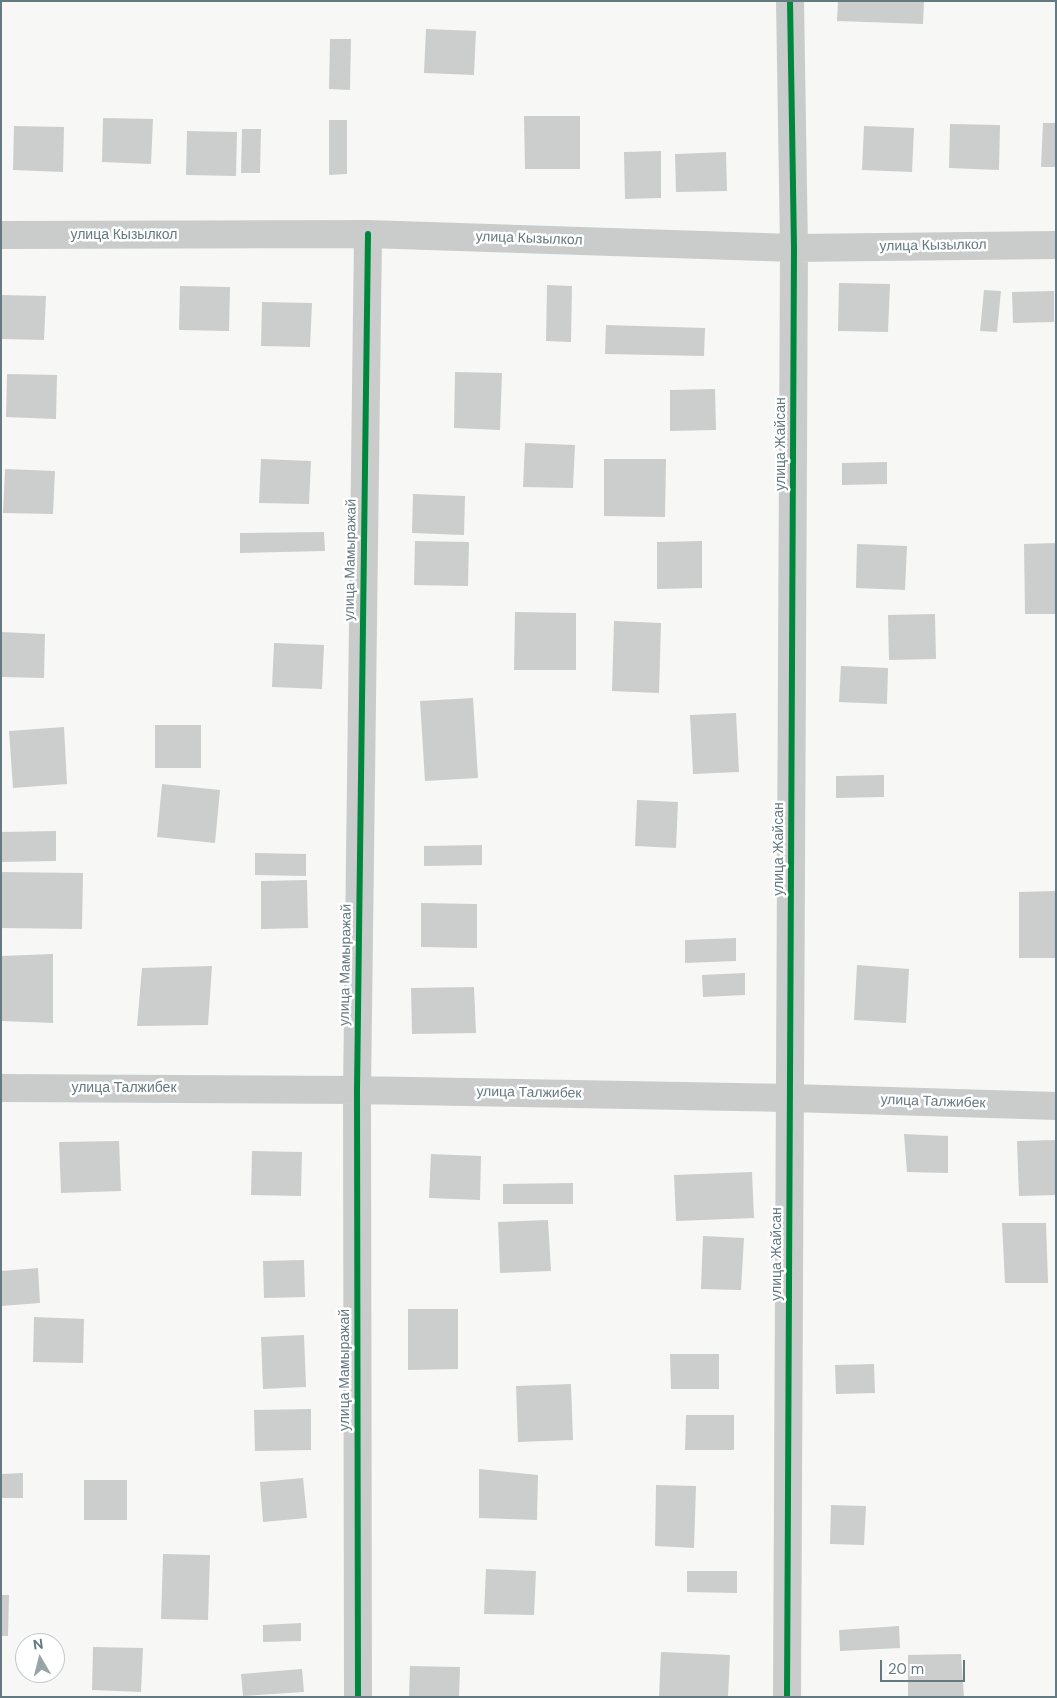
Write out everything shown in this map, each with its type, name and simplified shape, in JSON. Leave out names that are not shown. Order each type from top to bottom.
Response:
[{"type":"street","name":"улица Жайсан","points":[[787,1697],[794,248],[790,1]]},
{"type":"street","name":"улица Кызылкол","points":[[1,235],[368,234],[794,248],[1056,245]]},
{"type":"street","name":"улица Мамыражай","points":[[358,1697],[357,1090],[368,234]]},
{"type":"street","name":"улица Талжибек","points":[[1,1088],[357,1090],[791,1098],[1056,1106]]},
{"type":"building","points":[[838,1],[924,2],[923,24],[837,21]]},
{"type":"building","points":[[426,29],[476,31],[474,75],[424,73]]},
{"type":"building","points":[[330,39],[351,39],[350,90],[329,89]]},
{"type":"building","points":[[524,116],[580,116],[580,169],[525,169]]},
{"type":"building","points":[[103,118],[153,119],[151,164],[102,162]]},
{"type":"building","points":[[329,120],[347,120],[347,174],[329,175]]},
{"type":"building","points":[[1043,123],[1056,123],[1056,167],[1041,167]]},
{"type":"building","points":[[950,124],[1000,125],[999,170],[949,168]]},
{"type":"building","points":[[14,126],[64,127],[63,172],[13,170]]},
{"type":"building","points":[[864,126],[914,128],[912,172],[862,170]]},
{"type":"building","points":[[242,129],[261,129],[260,173],[241,173]]},
{"type":"building","points":[[187,131],[237,132],[236,176],[186,175]]},
{"type":"building","points":[[661,151],[661,198],[625,199],[624,152]]},
{"type":"building","points":[[726,152],[727,191],[676,192],[675,154]]},
{"type":"building","points":[[839,283],[890,284],[888,332],[838,331]]},
{"type":"building","points":[[547,285],[572,286],[571,342],[546,341]]},
{"type":"building","points":[[180,286],[230,287],[229,331],[179,330]]},
{"type":"building","points":[[984,290],[1001,291],[997,332],[980,331]]},
{"type":"building","points":[[1054,291],[1054,322],[1013,323],[1012,292]]},
{"type":"building","points":[[1,295],[46,296],[44,340],[1,339]]},
{"type":"building","points":[[262,302],[312,303],[310,347],[261,346]]},
{"type":"building","points":[[606,325],[705,328],[704,356],[605,354]]},
{"type":"building","points":[[455,372],[502,373],[500,430],[454,428]]},
{"type":"building","points":[[7,374],[57,375],[56,419],[6,417]]},
{"type":"building","points":[[715,389],[716,430],[670,431],[670,390]]},
{"type":"building","points":[[525,443],[575,445],[573,488],[523,487]]},
{"type":"building","points":[[261,459],[311,461],[309,504],[259,503]]},
{"type":"building","points":[[604,459],[666,459],[665,517],[604,516]]},
{"type":"building","points":[[887,462],[887,484],[842,485],[842,463]]},
{"type":"building","points":[[5,469],[55,471],[53,514],[3,513]]},
{"type":"building","points":[[413,494],[465,496],[464,535],[412,533]]},
{"type":"building","points":[[324,532],[325,551],[240,553],[240,533]]},
{"type":"building","points":[[415,541],[469,542],[468,586],[414,585]]},
{"type":"building","points":[[702,541],[702,588],[657,589],[657,542]]},
{"type":"building","points":[[1056,543],[1056,614],[1025,614],[1024,544]]},
{"type":"building","points":[[857,544],[907,546],[905,590],[856,588]]},
{"type":"building","points":[[515,612],[576,613],[576,670],[514,670]]},
{"type":"building","points":[[935,614],[936,659],[889,660],[888,615]]},
{"type":"building","points":[[614,621],[661,623],[659,693],[612,691]]},
{"type":"building","points":[[1,632],[45,634],[44,678],[1,677]]},
{"type":"building","points":[[274,643],[324,645],[322,689],[272,687]]},
{"type":"building","points":[[841,666],[888,668],[887,704],[839,702]]},
{"type":"building","points":[[473,698],[478,778],[425,781],[420,701]]},
{"type":"building","points":[[736,713],[739,772],[693,774],[690,715]]},
{"type":"building","points":[[155,725],[201,725],[201,768],[155,768]]},
{"type":"building","points":[[64,727],[67,784],[13,788],[9,731]]},
{"type":"building","points":[[884,775],[884,797],[836,798],[836,776]]},
{"type":"building","points":[[162,784],[220,790],[215,843],[157,837]]},
{"type":"building","points":[[637,800],[678,802],[676,848],[635,846]]},
{"type":"building","points":[[56,831],[56,861],[1,862],[1,832]]},
{"type":"building","points":[[482,845],[482,865],[424,866],[424,846]]},
{"type":"building","points":[[255,853],[306,854],[306,876],[255,875]]},
{"type":"building","points":[[1,872],[83,873],[82,929],[1,928]]},
{"type":"building","points":[[307,880],[308,928],[261,929],[261,881]]},
{"type":"building","points":[[1056,891],[1056,958],[1019,958],[1019,892]]},
{"type":"building","points":[[421,903],[477,904],[477,948],[421,947]]},
{"type":"building","points":[[736,938],[736,961],[685,963],[685,940]]},
{"type":"building","points":[[53,954],[53,1023],[1,1021],[1,956]]},
{"type":"building","points":[[857,965],[909,969],[906,1023],[854,1020]]},
{"type":"building","points":[[212,966],[208,1025],[137,1026],[142,968]]},
{"type":"building","points":[[745,973],[745,995],[703,997],[702,975]]},
{"type":"building","points":[[474,987],[476,1033],[412,1034],[411,988]]},
{"type":"building","points":[[904,1134],[948,1136],[948,1173],[907,1172]]},
{"type":"building","points":[[1056,1140],[1056,1195],[1019,1196],[1017,1141]]},
{"type":"building","points":[[119,1141],[121,1191],[61,1193],[59,1142]]},
{"type":"building","points":[[252,1151],[302,1152],[301,1196],[251,1195]]},
{"type":"building","points":[[431,1154],[481,1156],[480,1200],[429,1198]]},
{"type":"building","points":[[752,1172],[754,1218],[676,1221],[674,1175]]},
{"type":"building","points":[[573,1183],[573,1204],[503,1204],[503,1184]]},
{"type":"building","points":[[548,1220],[551,1271],[500,1273],[498,1222]]},
{"type":"building","points":[[1002,1223],[1046,1223],[1048,1283],[1005,1283]]},
{"type":"building","points":[[703,1236],[744,1238],[741,1290],[701,1289]]},
{"type":"building","points":[[304,1260],[305,1297],[264,1298],[263,1261]]},
{"type":"building","points":[[38,1268],[40,1303],[1,1306],[1,1271]]},
{"type":"building","points":[[408,1309],[458,1309],[458,1369],[408,1370]]},
{"type":"building","points":[[34,1317],[84,1319],[83,1363],[33,1362]]},
{"type":"building","points":[[304,1335],[306,1387],[263,1389],[261,1337]]},
{"type":"building","points":[[670,1354],[719,1354],[719,1389],[671,1389]]},
{"type":"building","points":[[874,1364],[875,1393],[836,1394],[835,1365]]},
{"type":"building","points":[[571,1384],[573,1440],[518,1442],[516,1386]]},
{"type":"building","points":[[311,1409],[311,1450],[255,1451],[254,1410]]},
{"type":"building","points":[[686,1415],[734,1415],[734,1450],[685,1450]]},
{"type":"building","points":[[479,1469],[538,1475],[537,1520],[479,1518]]},
{"type":"building","points":[[23,1473],[23,1498],[1,1498],[1,1474]]},
{"type":"building","points":[[303,1478],[307,1518],[263,1522],[260,1482]]},
{"type":"building","points":[[84,1480],[127,1480],[127,1520],[84,1520]]},
{"type":"building","points":[[656,1485],[696,1486],[694,1548],[655,1546]]},
{"type":"building","points":[[831,1505],[866,1506],[864,1545],[830,1544]]},
{"type":"building","points":[[163,1554],[210,1555],[208,1620],[161,1619]]},
{"type":"building","points":[[486,1569],[536,1571],[534,1615],[484,1614]]},
{"type":"building","points":[[687,1571],[737,1571],[737,1593],[687,1592]]},
{"type":"building","points":[[1,1595],[9,1595],[8,1636],[1,1636]]},
{"type":"building","points":[[301,1623],[301,1641],[263,1642],[263,1625]]},
{"type":"building","points":[[899,1626],[900,1648],[840,1651],[839,1630]]},
{"type":"building","points":[[93,1647],[143,1648],[141,1692],[92,1690]]},
{"type":"building","points":[[661,1652],[730,1655],[728,1697],[659,1697]]},
{"type":"building","points":[[961,1654],[964,1697],[908,1697],[908,1655]]},
{"type":"building","points":[[410,1666],[460,1667],[459,1697],[409,1697]]},
{"type":"building","points":[[302,1669],[304,1692],[243,1696],[241,1674]]},
{"type":"cycle path","points":[[787,1697],[794,248],[790,1]]},
{"type":"cycle path","points":[[358,1697],[357,1090],[368,234]]}]
